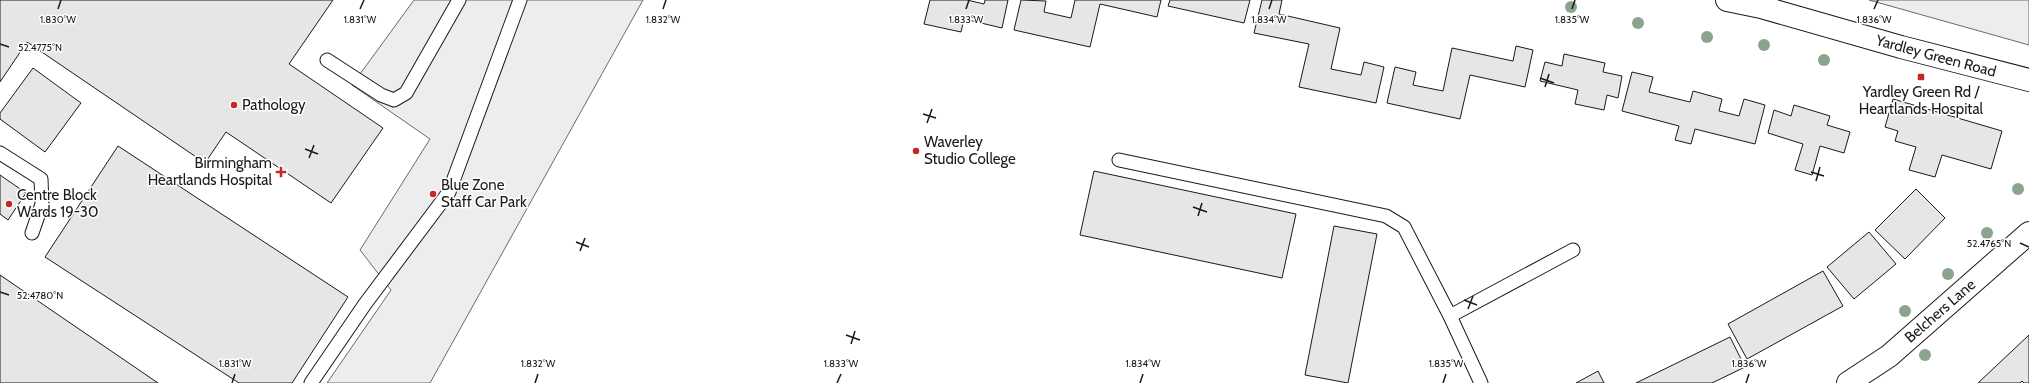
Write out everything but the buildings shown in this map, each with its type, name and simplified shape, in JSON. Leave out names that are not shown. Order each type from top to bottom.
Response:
[{"type":"street","name":"Yardley Green Road","points":[[1727,0],[1762,4],[1901,47],[2029,80]]},
{"type":"street","name":"Belchers Lane","points":[[1848,383],[1889,356],[2029,234]]},
{"type":"lane","points":[[327,60],[381,95],[394,100],[406,93],[459,0]]},
{"type":"lane","points":[[311,383],[366,304],[449,192],[520,0]]},
{"type":"lane","points":[[0,153],[41,179],[42,204],[32,233]]},
{"type":"lane","points":[[1119,160],[1386,216],[1404,228],[1450,316],[1481,383]]},
{"type":"lane","points":[[1450,316],[1573,250]]},
{"type":"shaded area","name":"Blue Zone Staff Car Park","points":[[414,0],[643,0],[430,383],[327,383],[391,290],[360,250],[430,139],[352,85]]},
{"type":"shaded area","points":[[1869,0],[2029,0],[2029,45]]},
{"type":"place","name":"Yardley Green Rd / Heartlands Hospital","points":[[1921,77]]},
{"type":"place","name":"Pathology","points":[[234,105]]},
{"type":"place","name":"Waverley Studio College","points":[[916,151]]},
{"type":"place","name":"Birmingham Heartlands Hospital","points":[[281,172]]},
{"type":"place","name":"Blue Zone Staff Car Park","points":[[433,194]]},
{"type":"place","name":"Centre Block Wards 19-30","points":[[9,204]]}]
